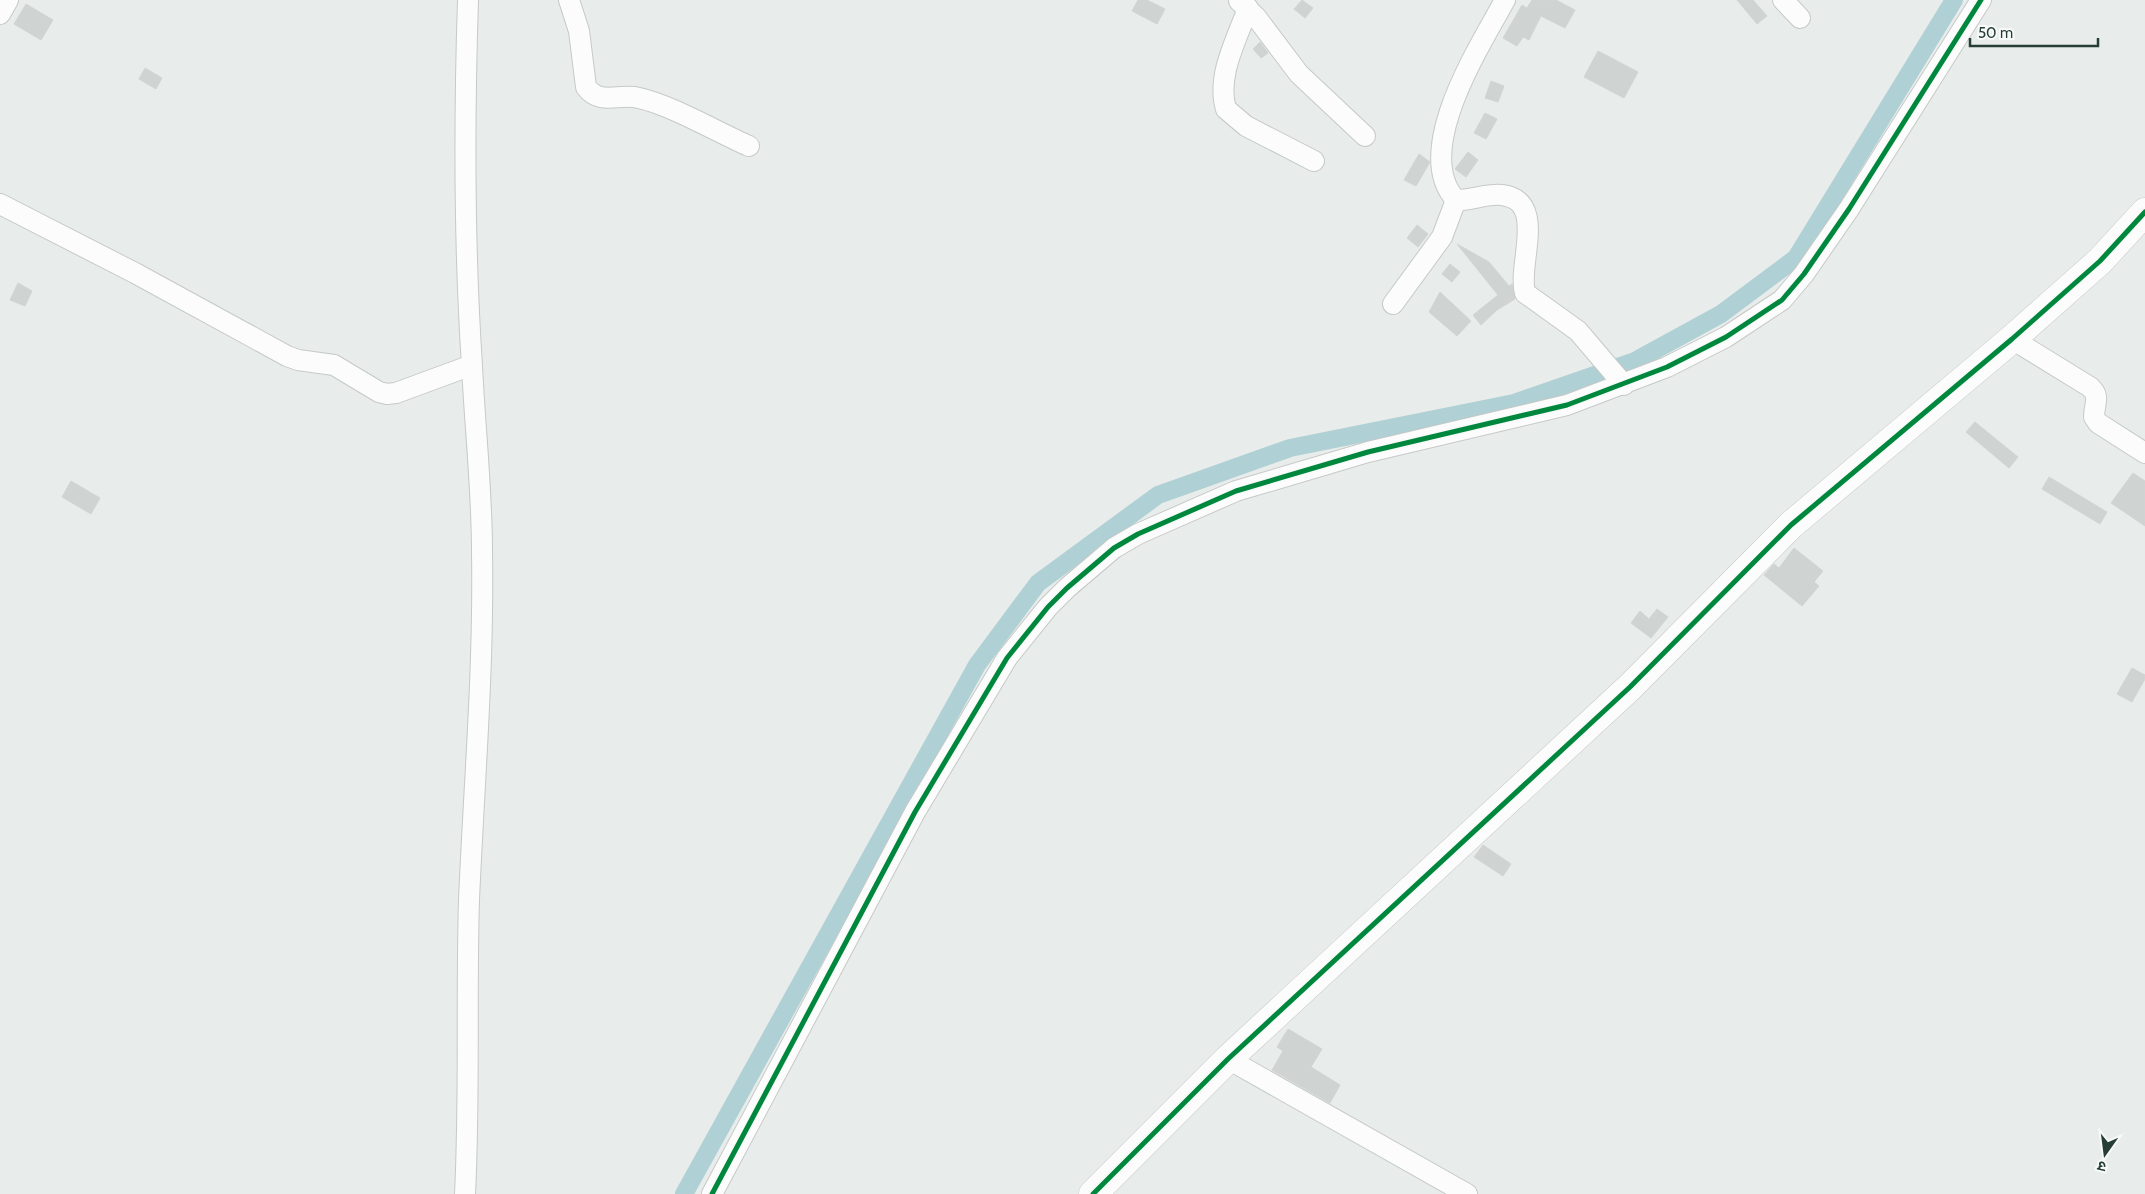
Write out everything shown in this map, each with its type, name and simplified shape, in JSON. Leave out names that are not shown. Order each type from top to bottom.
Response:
[{"type":"street","points":[[0,14],[8,0]]},
{"type":"street","points":[[465,1194],[468,1125],[469,903],[482,636],[482,550],[472,365],[464,120],[468,0]]},
{"type":"street","points":[[569,0],[578,30],[586,87],[592,94],[600,98],[624,96],[650,101],[749,146]]},
{"type":"street","points":[[1505,0],[1458,88],[1444,127],[1442,146],[1444,182],[1448,192],[1456,200],[1464,201],[1501,194],[1522,203],[1527,213],[1528,229],[1522,280],[1525,293],[1578,331],[1621,383]]},
{"type":"street","points":[[1784,0],[1800,18]]},
{"type":"street","points":[[712,1193],[750,1118],[915,812],[1007,658],[1048,606],[1067,588],[1114,548],[1138,534],[1236,491],[1368,452],[1567,405],[1621,383],[1668,367],[1726,337],[1782,300],[1804,274],[1849,209],[1981,0]]},
{"type":"street","points":[[1243,4],[1300,74],[1365,136]]},
{"type":"street","points":[[1243,4],[1225,73],[1223,86],[1226,109],[1246,126],[1314,161]]},
{"type":"street","points":[[1393,304],[1442,237],[1456,200]]},
{"type":"street","points":[[0,204],[135,273],[287,356],[298,360],[334,365],[379,392],[396,393],[472,365]]},
{"type":"street","points":[[1093,1194],[1228,1059],[1630,687],[1792,525],[2100,261],[2145,212]]},
{"type":"street","points":[[2012,338],[2096,392],[2098,399],[2094,416],[2098,423],[2145,453]]},
{"type":"street","points":[[1228,1059],[1467,1194]]},
{"type":"building","points":[[1138,0],[1147,0],[1165,9],[1157,24],[1132,11]]},
{"type":"building","points":[[1302,0],[1313,8],[1305,18],[1294,9]]},
{"type":"building","points":[[1532,0],[1556,0],[1575,10],[1565,28],[1541,16],[1529,40],[1523,37],[1517,46],[1503,38],[1522,5],[1527,8]]},
{"type":"building","points":[[1737,0],[1753,0],[1767,16],[1757,24]]},
{"type":"building","points":[[26,4],[53,20],[41,40],[14,24]]},
{"type":"building","points":[[1260,42],[1268,53],[1261,58],[1253,49]]},
{"type":"building","points":[[1598,51],[1638,72],[1624,98],[1584,77]]},
{"type":"building","points":[[145,68],[162,78],[156,89],[139,79]]},
{"type":"building","points":[[1491,81],[1504,86],[1498,102],[1485,98]]},
{"type":"building","points":[[1485,113],[1497,119],[1486,139],[1474,133]]},
{"type":"building","points":[[1468,152],[1478,160],[1466,177],[1455,169]]},
{"type":"building","points":[[1419,154],[1430,162],[1416,186],[1404,180]]},
{"type":"building","points":[[1417,225],[1428,234],[1418,247],[1407,238]]},
{"type":"building","points":[[1457,244],[1489,262],[1509,286],[1512,284],[1515,299],[1497,310],[1481,325],[1473,315],[1498,295]]},
{"type":"building","points":[[1450,264],[1460,272],[1452,282],[1442,274]]},
{"type":"building","points":[[18,283],[32,291],[25,306],[10,300]]},
{"type":"building","points":[[1440,292],[1471,321],[1457,336],[1429,312]]},
{"type":"building","points":[[1975,422],[2018,457],[2009,468],[1966,432]]},
{"type":"building","points":[[2133,473],[2145,481],[2145,526],[2111,503]]},
{"type":"building","points":[[2049,477],[2107,512],[2100,524],[2042,489]]},
{"type":"building","points":[[71,481],[100,498],[91,514],[62,497]]},
{"type":"building","points":[[1794,548],[1823,571],[1814,582],[1819,586],[1802,606],[1764,575],[1774,564],[1779,568]]},
{"type":"building","points":[[1657,609],[1668,617],[1651,638],[1631,623],[1640,611],[1649,619]]},
{"type":"building","points":[[2132,668],[2145,675],[2145,679],[2132,702],[2117,694]]},
{"type":"building","points":[[1483,845],[1511,864],[1503,876],[1474,857]]},
{"type":"building","points":[[1288,1029],[1322,1049],[1311,1067],[1340,1085],[1330,1103],[1272,1070],[1283,1051],[1277,1047]]},
{"type":"waterway","points":[[684,1194],[977,665],[1038,583],[1158,495],[1290,448],[1514,403],[1635,361],[1721,314],[1796,258],[1954,0]]},
{"type":"cycle path","points":[[712,1194],[915,812],[1007,658],[1048,607],[1067,588],[1114,548],[1138,534],[1236,491],[1368,452],[1567,405],[1667,367],[1726,337],[1782,300],[1804,274],[1849,209],[1981,0]]},
{"type":"cycle path","points":[[1093,1194],[1228,1059],[1630,687],[1791,525],[2012,339],[2100,261],[2145,212]]}]
